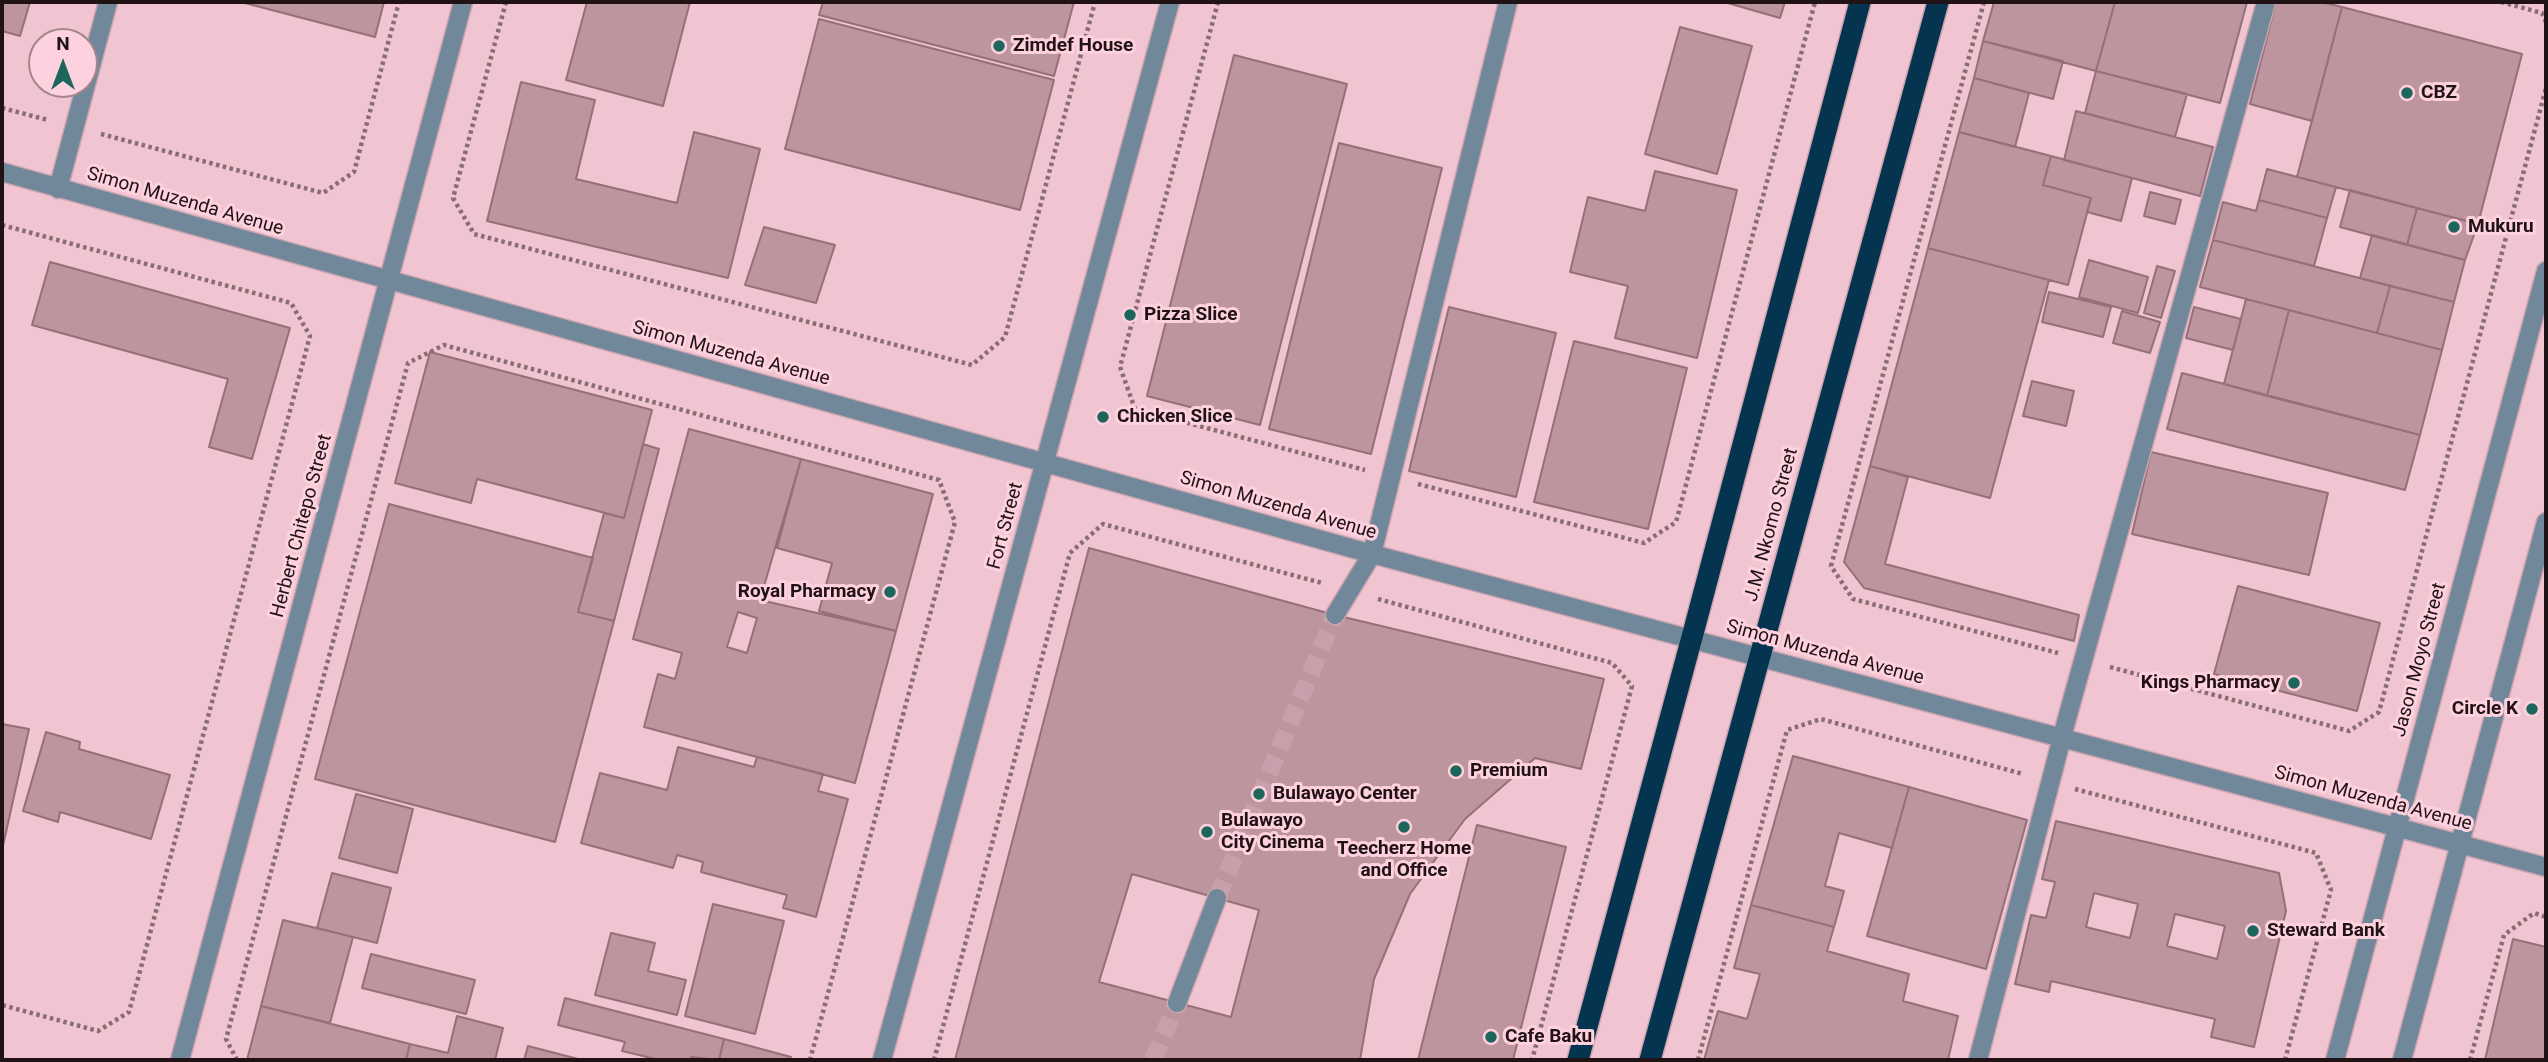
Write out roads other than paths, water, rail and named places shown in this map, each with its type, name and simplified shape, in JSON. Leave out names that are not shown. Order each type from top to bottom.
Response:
[{"type":"highway","points":[[1578,1060],[1860,2]]},
{"type":"highway","name":"J.M. Nkomo Street","points":[[1650,1060],[1938,2]]},
{"type":"street","points":[[58,189],[108,2]]},
{"type":"street","name":"Herbert Chitepo Street","points":[[180,1060],[463,2]]},
{"type":"street","name":"Fort Street","points":[[882,1060],[1170,2]]},
{"type":"street","points":[[1335,615],[1372,554],[1508,2]]},
{"type":"street","points":[[1978,1060],[2062,737],[2266,2]]},
{"type":"street","name":"Simon Muzenda Avenue","points":[[2,172],[1372,554],[2546,867]]},
{"type":"street","name":"Jason Moyo Street","points":[[2335,1060],[2546,271]]},
{"type":"street","points":[[2402,1060],[2546,522]]},
{"type":"street","points":[[1177,1003],[1217,898]]},
{"type":"tunnel","points":[[1217,898],[1335,615]]},
{"type":"tunnel","points":[[1153,1060],[1177,1003]]},
{"type":"place","name":"Zimdef House","points":[[999,46]]},
{"type":"place","name":"CBZ","points":[[2407,93]]},
{"type":"place","name":"Mukuru","points":[[2454,227]]},
{"type":"place","name":"Pizza Slice","points":[[1130,315]]},
{"type":"place","name":"Chicken Slice","points":[[1103,417]]},
{"type":"place","name":"Royal Pharmacy","points":[[890,592]]},
{"type":"place","name":"Kings Pharmacy","points":[[2294,683]]},
{"type":"place","name":"Circle K","points":[[2532,709]]},
{"type":"place","name":"Premium","points":[[1456,771]]},
{"type":"place","name":"Bulawayo Center","points":[[1259,794]]},
{"type":"place","name":"Teecherz Home and Office","points":[[1404,827]]},
{"type":"place","name":"Bulawayo City Cinema","points":[[1207,832]]},
{"type":"place","name":"Steward Bank","points":[[2253,931]]},
{"type":"place","name":"Cafe Baku","points":[[1491,1037]]}]
